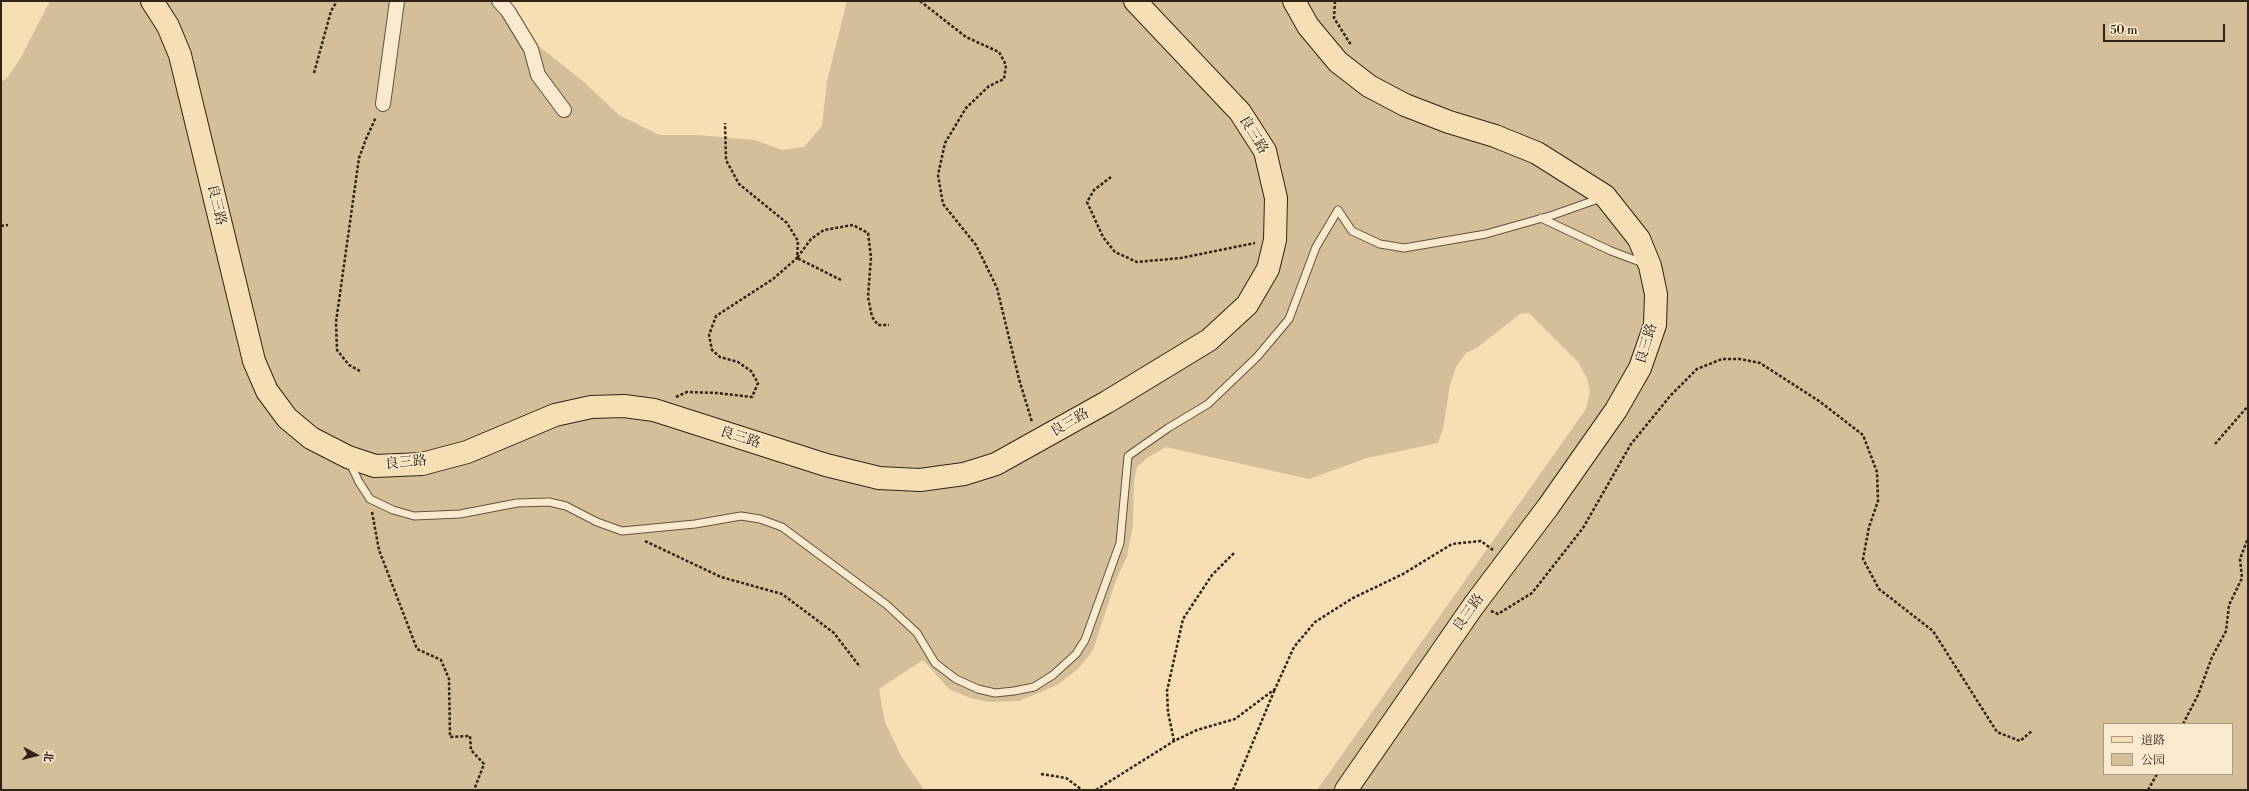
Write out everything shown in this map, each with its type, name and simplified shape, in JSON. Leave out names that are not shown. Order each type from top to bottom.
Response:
[{"type":"main road","name":"良三路","points":[[152,1],[168,26],[180,55],[254,361],[267,391],[287,418],[311,438],[348,457],[375,466],[422,464],[467,452],[555,415],[591,407],[624,406],[654,410],[826,465],[879,478],[920,480],[964,474],[996,464],[1038,442],[1210,340],[1248,305],[1268,269],[1275,240],[1276,198],[1265,151],[1240,112],[1135,1]]},
{"type":"main road","name":"良三路","points":[[1294,1],[1308,26],[1338,62],[1369,86],[1405,105],[1449,122],[1495,136],[1537,153],[1605,196],[1639,239],[1650,266],[1656,294],[1655,325],[1640,368],[1616,410],[1508,561],[1474,605],[1346,790]]},
{"type":"street","points":[[383,104],[397,1]]},
{"type":"street","points":[[499,1],[508,11],[530,49],[538,75],[564,110]]},
{"type":"lane","points":[[348,457],[359,482],[370,499],[393,510],[414,516],[460,514],[518,503],[549,502],[566,506],[597,522],[622,531],[695,524],[741,516],[760,519],[782,527],[887,605],[917,633],[935,663],[956,679],[978,689],[996,693],[1034,687],[1053,675],[1076,654],[1085,640],[1120,543],[1128,456],[1168,428],[1208,404],[1257,357],[1289,319],[1316,247],[1338,210],[1352,231],[1380,244],[1404,248],[1486,234],[1541,218],[1605,196]]},
{"type":"lane","points":[[1541,218],[1611,251],[1650,266]]},
{"type":"path","points":[[314,73],[331,11],[337,1]]},
{"type":"path","points":[[920,1],[966,37],[999,52],[1006,65],[1004,79],[989,86],[966,108],[945,143],[938,175],[943,204],[976,245],[997,288],[1018,379],[1038,442]]},
{"type":"path","points":[[1335,1],[1334,18],[1354,51]]},
{"type":"path","points":[[360,371],[349,365],[337,350],[336,322],[359,158],[366,139],[383,104]]},
{"type":"path","points":[[725,123],[726,160],[739,184],[787,223],[798,241],[797,258]]},
{"type":"path","points":[[1111,177],[1094,190],[1087,202],[1103,237],[1115,252],[1136,262],[1181,258],[1275,240]]},
{"type":"path","points":[[1,226],[8,225]]},
{"type":"path","points":[[654,410],[687,392],[752,397],[758,382],[751,371],[738,362],[720,357],[712,350],[709,335],[716,316],[773,279],[797,258],[811,239],[824,230],[853,225],[868,233],[871,257],[868,297],[872,317],[878,325],[889,325]]},
{"type":"path","points":[[797,258],[842,280]]},
{"type":"path","points":[[1474,605],[1498,614],[1532,593],[1583,528],[1631,444],[1671,395],[1697,369],[1722,359],[1740,359],[1760,363],[1819,401],[1863,435],[1877,472],[1878,501],[1868,527],[1863,559],[1879,589],[1933,632],[1997,732],[2020,741],[2032,731]]},
{"type":"path","points":[[2215,444],[2248,406]]},
{"type":"path","points":[[370,499],[380,550],[417,649],[441,660],[449,679],[450,737],[470,736],[471,750],[484,764],[474,790]]},
{"type":"path","points":[[622,531],[722,577],[782,594],[834,633],[860,667]]},
{"type":"path","points":[[2184,723],[2198,695],[2212,657],[2226,631],[2230,605],[2242,578],[2240,559],[2248,538]]},
{"type":"path","points":[[1233,790],[1275,688],[1294,647],[1315,622],[1353,598],[1403,574],[1452,544],[1481,541],[1508,561]]},
{"type":"path","points":[[1174,741],[1168,712],[1167,691],[1183,619],[1212,575],[1234,553]]},
{"type":"path","points":[[1096,790],[1174,741],[1197,730],[1235,719],[1275,688]]},
{"type":"path","points":[[1041,774],[1066,778],[1082,790]]},
{"type":"path","points":[[2148,790],[2156,775]]},
{"type":"green space","points":[[50,1],[492,1],[511,24],[584,82],[619,115],[659,135],[698,135],[754,140],[783,150],[804,147],[822,126],[827,81],[847,1],[2248,1],[2248,790],[1317,790],[1586,409],[1590,391],[1587,378],[1578,362],[1529,313],[1520,314],[1478,347],[1466,353],[1456,367],[1450,385],[1443,429],[1438,443],[1367,458],[1309,479],[1166,447],[1147,458],[1137,467],[1134,481],[1133,526],[1127,556],[1116,580],[1093,650],[1078,669],[1057,685],[1019,701],[988,702],[970,698],[949,689],[923,660],[879,689],[885,722],[901,756],[924,790],[1,790],[1,82],[7,78],[20,59]]}]
